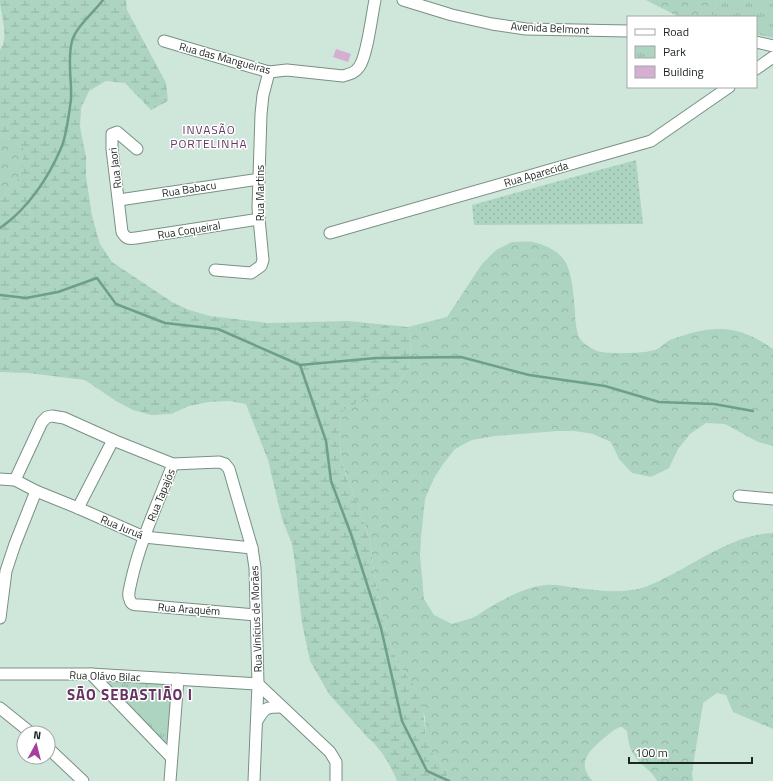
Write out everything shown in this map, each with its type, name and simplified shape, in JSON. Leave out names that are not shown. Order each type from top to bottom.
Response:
[{"type":"street","name":"Rua das Mangueiras","points":[[164,41],[269,72],[287,70],[343,76],[351,74],[360,66],[367,42],[375,0]]},
{"type":"street","name":"Avenida Belmont","points":[[403,0],[465,18],[526,29],[627,31]]},
{"type":"street","points":[[757,42],[773,46]]},
{"type":"street","points":[[757,67],[773,57]]},
{"type":"street","name":"Rua Martins","points":[[214,270],[250,272],[261,266],[263,260],[259,219],[261,114],[263,95],[269,72]]},
{"type":"street","name":"Rua Aparecida","points":[[330,233],[651,141],[728,88]]},
{"type":"street","name":"Rua Jaori","points":[[122,232],[112,149],[112,134],[117,132],[137,148]]},
{"type":"street","name":"Rua Babacu","points":[[119,200],[259,179]]},
{"type":"street","name":"Rua Coqueiral","points":[[122,232],[124,236],[129,239],[259,219]]},
{"type":"street","name":"Rua Vinícius de Morães","points":[[14,480],[42,422],[47,417],[52,416],[64,418],[113,440],[173,464],[219,462],[226,464],[229,469],[252,548],[256,568],[258,684],[254,781]]},
{"type":"street","points":[[78,508],[113,440]]},
{"type":"street","name":"Rua Tapajós","points":[[128,596],[135,565],[144,537],[173,464]]},
{"type":"street","name":"Rua Juruá","points":[[0,479],[14,480],[36,491],[144,537],[252,548]]},
{"type":"street","points":[[0,618],[6,571],[36,491]]},
{"type":"street","points":[[739,496],[773,499]]},
{"type":"street","name":"Rua Araquém","points":[[128,596],[132,604],[140,606],[256,614]]},
{"type":"street","name":"Rua Olávo Bilac","points":[[0,674],[91,674],[258,684]]},
{"type":"street","points":[[91,674],[171,757]]},
{"type":"street","points":[[170,781],[178,679]]},
{"type":"street","points":[[258,684],[330,752],[336,762],[336,781]]},
{"type":"street","points":[[256,722],[262,711],[266,708],[281,707]]},
{"type":"street","points":[[0,708],[21,725]]},
{"type":"street","points":[[56,756],[83,781]]},
{"type":"green space","points":[[0,0],[126,0],[127,10],[166,83],[168,101],[151,110],[125,83],[106,81],[89,91],[81,108],[80,127],[86,157],[86,176],[92,216],[100,244],[112,262],[172,302],[189,310],[210,316],[268,323],[348,321],[408,327],[411,340],[409,369],[398,385],[362,400],[344,410],[339,429],[341,455],[345,473],[358,504],[370,541],[375,580],[385,630],[399,666],[422,698],[426,738],[434,756],[447,770],[448,781],[397,781],[389,763],[373,742],[329,694],[310,661],[302,623],[292,544],[282,519],[268,460],[246,404],[229,401],[208,402],[189,406],[171,414],[151,415],[133,410],[116,401],[85,380],[28,373],[0,372],[0,200],[16,183],[23,166],[23,147],[7,137],[0,135],[0,50],[4,38],[4,25]]},
{"type":"green space","points":[[646,0],[716,0],[713,16],[677,16]]},
{"type":"green space","points":[[716,0],[773,0],[773,38],[757,34],[757,16],[713,16]]},
{"type":"green space","points":[[0,135],[7,137],[23,147],[23,166],[16,183],[0,200]]},
{"type":"green space","points":[[636,160],[643,224],[474,225],[472,205]]},
{"type":"green space","points":[[512,242],[538,243],[552,249],[560,255],[566,263],[571,280],[579,337],[582,341],[595,350],[614,353],[646,352],[655,350],[668,341],[684,335],[711,329],[735,331],[760,341],[773,349],[773,446],[758,442],[725,424],[706,423],[690,434],[678,449],[669,468],[651,477],[632,473],[619,459],[611,442],[593,434],[575,431],[557,431],[495,436],[472,440],[455,449],[433,480],[425,499],[420,556],[424,599],[434,615],[452,624],[472,618],[510,596],[539,586],[555,585],[617,591],[627,591],[645,587],[677,572],[724,546],[757,535],[773,533],[773,729],[733,712],[726,695],[717,693],[703,703],[692,773],[693,781],[657,781],[655,777],[636,759],[628,740],[627,731],[622,727],[604,738],[586,757],[585,768],[593,781],[448,781],[447,770],[434,756],[426,738],[425,717],[411,681],[399,666],[385,630],[375,580],[370,541],[358,504],[345,472],[341,455],[339,429],[344,410],[362,400],[398,385],[409,369],[411,340],[408,327],[447,317],[482,264],[496,250]]},
{"type":"green space","points":[[103,677],[173,684],[169,743],[165,744],[101,680]]},
{"type":"green space","points":[[148,683],[171,685],[167,722],[144,720]]},
{"type":"building","points":[[336,49],[351,54],[348,62],[333,57]]},
{"type":"waterway","points":[[0,228],[20,212],[37,192],[57,158],[68,123],[71,99],[70,55],[72,41],[77,30],[103,0]]},
{"type":"waterway","points":[[0,295],[26,298],[58,292],[97,278],[116,304],[165,323],[218,329],[300,365],[376,358],[461,357],[529,375],[605,386],[659,402],[714,404],[753,411]]},
{"type":"waterway","points":[[300,365],[326,441],[331,481],[351,534],[381,628],[402,721],[427,771],[449,781]]},
{"type":"district","name":"INVASÃO PORTELINHA","points":[[209,136]]},
{"type":"district","name":"SÃO SEBASTIÃO I","points":[[130,694]]}]
